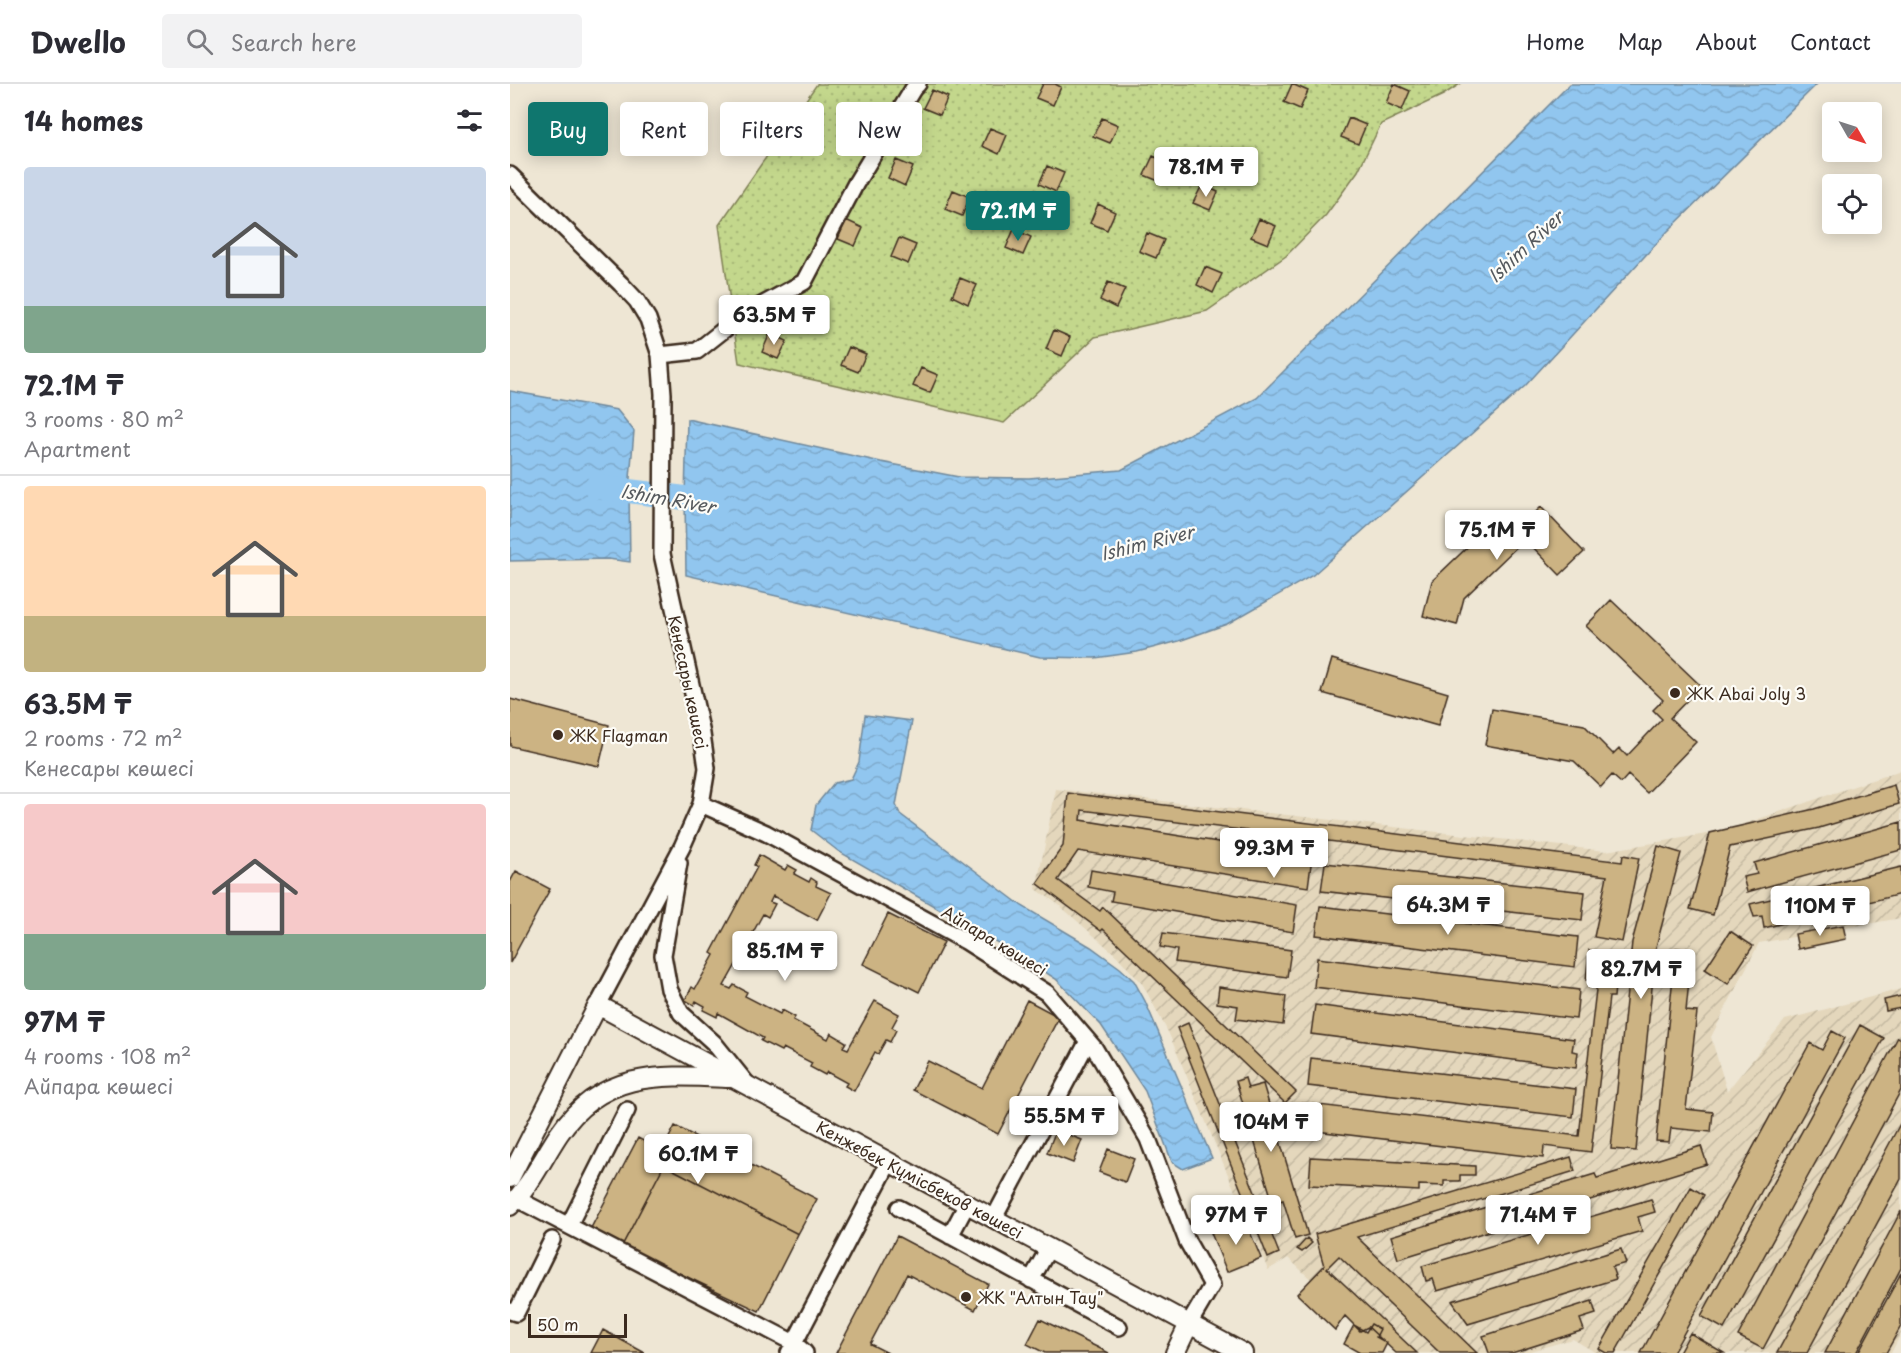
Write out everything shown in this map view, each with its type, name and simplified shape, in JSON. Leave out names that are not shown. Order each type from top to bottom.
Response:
[{"type":"street","points":[[660,356],[697,351],[740,317],[804,282],[856,183],[918,84]]},
{"type":"street","name":"Кенесары көшесі","points":[[510,175],[637,301],[648,319],[660,356],[663,394],[662,554],[702,734],[707,768],[700,804],[682,847],[510,1178]]},
{"type":"street","name":"Айпара көшесі","points":[[700,804],[766,833],[967,942],[1047,993],[1095,1049],[1148,1139],[1187,1241],[1212,1285],[1189,1324]]},
{"type":"street","points":[[682,847],[667,923],[663,955],[665,978],[681,1013],[714,1043],[741,1082]]},
{"type":"street","name":"Кенжебек Күмісбеков көшесі","points":[[598,1005],[1243,1353]]},
{"type":"street","points":[[994,1218],[1088,1041]]},
{"type":"street","points":[[741,1082],[649,1078],[620,1083],[594,1097],[572,1116],[513,1202],[569,1224],[796,1350],[889,1162]]},
{"type":"street","points":[[569,1224],[627,1110]]},
{"type":"street","points":[[950,1236],[967,1204]]},
{"type":"street","points":[[899,1208],[1119,1328]]},
{"type":"street","points":[[512,1316],[547,1260],[552,1240]]},
{"type":"street","points":[[1031,1280],[1049,1248]]},
{"type":"street","points":[[1175,1353],[1189,1324]]},
{"type":"shaded area","points":[[1901,770],[1901,918],[1759,943],[1711,1037],[1727,1091],[1785,1020],[1901,989],[1901,1334],[1891,1353],[1596,1353],[1573,1339],[1523,1353],[1397,1353],[1368,1326],[1361,1326],[1288,1258],[1268,1270],[1169,1034],[1143,985],[1117,956],[1059,905],[1036,889],[1056,789],[1606,851],[1724,831]]},
{"type":"green space","points":[[817,84],[1460,84],[1443,95],[1381,124],[1358,171],[1326,215],[1286,256],[1207,311],[1095,337],[1004,423],[739,363],[719,225],[767,156],[824,156],[824,102],[804,102]]},
{"type":"water","points":[[1570,84],[1817,84],[1667,232],[1525,386],[1313,575],[1227,624],[1179,641],[1137,652],[1095,658],[1040,657],[686,575],[687,419],[959,477],[1029,478],[1121,470],[1257,398]]},
{"type":"water","points":[[510,391],[617,410],[634,431],[629,490],[630,562],[608,559],[510,561]]},
{"type":"water","points":[[865,715],[912,721],[896,805],[900,814],[1022,906],[1091,947],[1134,981],[1145,1001],[1212,1158],[1183,1169],[1172,1162],[1145,1091],[1101,1025],[1056,979],[1019,955],[838,851],[811,830],[816,805],[834,783],[851,779],[859,762]]},
{"type":"building","points":[[1043,84],[1055,84],[1061,87],[1053,105],[1036,98]]},
{"type":"building","points":[[1292,84],[1308,91],[1300,109],[1284,102]]},
{"type":"building","points":[[1394,84],[1410,91],[1402,110],[1386,103]]},
{"type":"building","points":[[932,90],[948,97],[940,115],[923,108]]},
{"type":"building","points":[[1102,118],[1118,125],[1110,143],[1093,136]]},
{"type":"building","points":[[1349,118],[1366,125],[1358,144],[1341,137]]},
{"type":"building","points":[[990,128],[1007,135],[999,154],[982,146]]},
{"type":"building","points":[[1153,156],[1169,163],[1161,182],[1144,175]]},
{"type":"building","points":[[896,160],[913,167],[905,186],[888,178]]},
{"type":"building","points":[[1047,166],[1064,173],[1056,192],[1039,184]]},
{"type":"building","points":[[1202,185],[1218,192],[1210,210],[1193,203]]},
{"type":"building","points":[[953,190],[970,197],[962,216],[945,209]]},
{"type":"building","points":[[1098,204],[1115,212],[1107,230],[1090,223]]},
{"type":"building","points":[[1259,219],[1276,226],[1268,244],[1251,237]]},
{"type":"building","points":[[846,220],[863,228],[855,246],[838,239]]},
{"type":"building","points":[[1014,229],[1031,237],[1023,255],[1006,248]]},
{"type":"building","points":[[1147,233],[1164,240],[1156,258],[1139,251]]},
{"type":"building","points":[[899,238],[916,245],[908,264],[891,257]]},
{"type":"building","points":[[1205,267],[1222,274],[1213,293],[1197,285]]},
{"type":"building","points":[[960,278],[977,285],[968,304],[952,296]]},
{"type":"building","points":[[1108,282],[1125,289],[1116,308],[1100,300]]},
{"type":"building","points":[[1054,330],[1070,337],[1062,356],[1046,349]]},
{"type":"building","points":[[770,333],[787,341],[778,359],[762,352]]},
{"type":"building","points":[[849,347],[866,354],[858,372],[841,365]]},
{"type":"building","points":[[921,368],[938,375],[930,393],[913,386]]},
{"type":"building","points":[[1541,507],[1584,552],[1560,575],[1525,539],[1464,598],[1457,625],[1423,616],[1432,581],[1501,515],[1516,531]]},
{"type":"building","name":"ЖК Abai Joly 3","points":[[1611,600],[1701,686],[1670,718],[1696,742],[1647,793],[1628,775],[1621,783],[1612,775],[1601,787],[1574,761],[1485,745],[1492,709],[1584,725],[1613,754],[1619,748],[1627,756],[1662,719],[1653,710],[1663,700],[1586,626]]},
{"type":"building","points":[[1332,659],[1448,693],[1438,726],[1322,693]]},
{"type":"building","name":"ЖК Flagman","points":[[510,699],[609,725],[599,766],[510,746]]},
{"type":"building","points":[[1894,785],[1899,804],[1819,828],[1730,847],[1713,915],[1690,909],[1710,833],[1814,809]]},
{"type":"building","points":[[1068,793],[1622,862],[1623,855],[1639,858],[1622,942],[1594,937],[1607,876],[1082,810],[1081,820],[1312,857],[1308,887],[1078,851],[1058,880],[1100,911],[1103,907],[1296,1092],[1285,1103],[1103,929],[1101,931],[1037,883],[1063,846]]},
{"type":"building","points":[[1901,822],[1901,850],[1747,892],[1743,877],[1757,874],[1754,863]]},
{"type":"building","points":[[1658,846],[1681,853],[1656,947],[1636,1151],[1611,1149],[1632,942]]},
{"type":"building","points":[[759,855],[785,870],[788,865],[797,870],[794,874],[809,882],[811,878],[817,882],[816,886],[831,893],[817,920],[773,896],[770,902],[775,904],[768,917],[763,914],[745,947],[749,949],[742,963],[738,961],[724,986],[731,989],[734,985],[747,992],[745,996],[780,1014],[782,1010],[795,1017],[793,1020],[828,1039],[831,1033],[846,1042],[843,1047],[848,1049],[875,1001],[899,1014],[892,1027],[896,1030],[890,1042],[886,1040],[878,1054],[875,1052],[854,1091],[845,1086],[847,1083],[827,1072],[825,1075],[810,1067],[812,1063],[783,1048],[781,1051],[761,1041],[763,1038],[718,1013],[717,1017],[703,1010],[705,1006],[696,1001],[694,1005],[685,1000],[692,987],[695,989],[714,955],[711,953],[757,867],[754,865]]},
{"type":"building","points":[[1325,863],[1585,892],[1582,920],[1321,891]]},
{"type":"building","points":[[1901,867],[1901,894],[1764,928],[1762,916],[1754,917],[1750,904]]},
{"type":"building","points":[[1091,870],[1297,905],[1293,932],[1111,901],[1113,892],[1088,887]]},
{"type":"building","points":[[516,871],[550,889],[510,963],[510,882]]},
{"type":"building","points":[[1320,906],[1578,937],[1575,967],[1316,935]]},
{"type":"building","points":[[888,914],[944,942],[919,992],[863,964]]},
{"type":"building","points":[[1843,925],[1846,939],[1798,949],[1795,934]]},
{"type":"building","points":[[1730,931],[1753,946],[1728,984],[1705,969]]},
{"type":"building","points":[[1163,933],[1291,950],[1287,977],[1175,962],[1177,950],[1160,947]]},
{"type":"building","points":[[1676,948],[1692,950],[1686,1011],[1697,1012],[1686,1109],[1713,1112],[1711,1132],[1671,1128],[1669,1142],[1656,1141]]},
{"type":"building","points":[[1589,950],[1605,952],[1603,973],[1616,975],[1614,997],[1609,997],[1591,1152],[1544,1146],[1543,1158],[1299,1129],[1302,1103],[1579,1136],[1597,981],[1586,980]]},
{"type":"building","points":[[1317,958],[1579,990],[1576,1019],[1314,987]]},
{"type":"building","points":[[1219,987],[1286,996],[1283,1025],[1236,1019],[1238,1006],[1217,1003]]},
{"type":"building","points":[[1901,996],[1901,1008],[1886,1011],[1884,1000]]},
{"type":"building","points":[[1027,1000],[1059,1017],[998,1134],[913,1090],[928,1061],[982,1088]]},
{"type":"building","points":[[1315,1005],[1574,1039],[1572,1051],[1578,1052],[1576,1068],[1311,1034]]},
{"type":"building","points":[[1188,1023],[1279,1253],[1268,1258],[1177,1028]]},
{"type":"building","points":[[1860,1025],[1884,1038],[1724,1329],[1701,1316]]},
{"type":"building","points":[[1832,1031],[1845,1038],[1673,1353],[1641,1353],[1810,1043],[1822,1050]]},
{"type":"building","points":[[1898,1037],[1901,1039],[1901,1090],[1763,1349],[1738,1336]]},
{"type":"building","points":[[1311,1058],[1576,1089],[1573,1117],[1308,1086]]},
{"type":"building","points":[[1245,1078],[1248,1088],[1263,1084],[1308,1235],[1295,1239],[1283,1200],[1273,1203],[1236,1081]]},
{"type":"building","points":[[1077,1101],[1097,1110],[1089,1127],[1069,1118]]},
{"type":"building","points":[[1901,1122],[1901,1179],[1807,1353],[1777,1353]]},
{"type":"building","points":[[675,1126],[817,1199],[798,1234],[664,1165],[622,1246],[590,1230],[638,1138],[662,1151]]},
{"type":"building","points":[[1056,1130],[1082,1140],[1073,1163],[1047,1153]]},
{"type":"building","points":[[1701,1146],[1707,1164],[1398,1259],[1391,1236],[1595,1174],[1597,1178]]},
{"type":"building","points":[[1108,1149],[1134,1159],[1125,1182],[1099,1172]]},
{"type":"building","points":[[1311,1157],[1475,1166],[1475,1175],[1460,1175],[1460,1181],[1444,1181],[1444,1186],[1419,1185],[1419,1191],[1309,1185]]},
{"type":"building","points":[[1571,1157],[1575,1171],[1357,1237],[1477,1353],[1440,1353],[1339,1256],[1327,1268],[1417,1353],[1396,1353],[1368,1327],[1360,1331],[1345,1316],[1335,1330],[1297,1294],[1324,1266],[1315,1234]]},
{"type":"building","points":[[664,1165],[798,1234],[759,1311],[622,1246]]},
{"type":"building","points":[[1691,1187],[1704,1195],[1615,1353],[1606,1353],[1599,1349]]},
{"type":"building","points":[[1651,1199],[1655,1212],[1638,1217],[1642,1231],[1437,1291],[1433,1279],[1426,1281],[1422,1266]]},
{"type":"building","points":[[1901,1211],[1901,1268],[1856,1353],[1825,1353]]},
{"type":"building","points":[[1245,1220],[1261,1258],[1227,1272],[1211,1233]]},
{"type":"building","name":"ЖК \"Алтын Тау\"","points":[[897,1236],[988,1284],[975,1310],[907,1274],[870,1344],[888,1353],[836,1353]]},
{"type":"building","points":[[1307,1238],[1312,1243],[1302,1252],[1297,1249]]},
{"type":"building","points":[[1621,1249],[1626,1263],[1612,1267],[1616,1279],[1468,1324],[1452,1301]]},
{"type":"building","points":[[1901,1273],[1901,1326],[1886,1353],[1858,1353]]},
{"type":"building","points":[[1592,1301],[1596,1314],[1580,1319],[1584,1330],[1512,1353],[1489,1353],[1483,1336]]},
{"type":"building","name":"ЖК \"Алтын Тау\"","points":[[1040,1319],[1109,1353],[1045,1353],[1027,1344]]},
{"type":"building","points":[[1371,1324],[1380,1329],[1376,1337],[1387,1343],[1382,1353],[1360,1353],[1344,1344],[1354,1325],[1366,1332]]},
{"type":"building","points":[[603,1330],[645,1353],[591,1353]]},
{"type":"building","points":[[1690,1333],[1724,1353],[1679,1353]]},
{"type":"waterway","name":"Ishim River","points":[[596,487],[685,498],[716,506]]},
{"type":"place","name":"ЖК Abai Joly 3","points":[[1675,693]]},
{"type":"place","name":"ЖК Flagman","points":[[558,735]]},
{"type":"place","name":"ЖК \"Алтын Тау\"","points":[[966,1297]]}]
